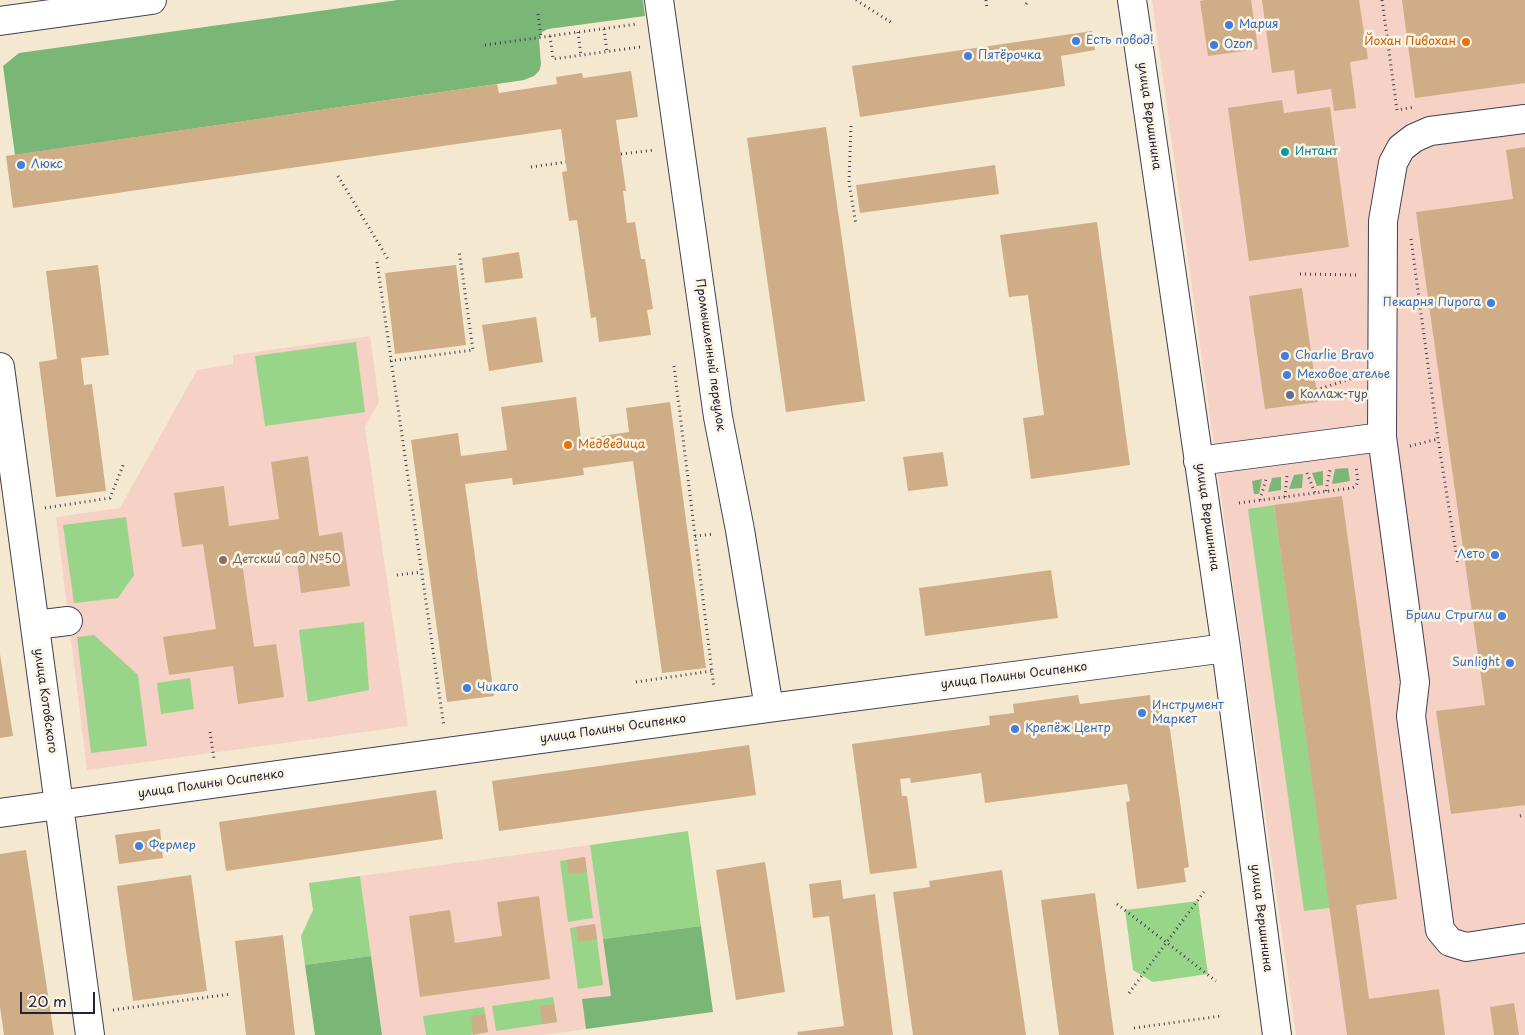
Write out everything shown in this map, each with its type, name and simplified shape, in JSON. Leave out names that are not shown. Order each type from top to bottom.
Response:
[{"type":"street","points":[[0,21],[152,0]]},
{"type":"street","name":"улица Вершинина","points":[[1132,0],[1226,648],[1277,1035]]},
{"type":"street","name":"Промышленный переулок","points":[[662,22],[718,417],[740,530],[769,708]]},
{"type":"street","points":[[1525,119],[1430,131],[1414,138],[1401,148],[1393,163],[1383,221],[1382,368],[1382,436],[1415,682],[1411,716],[1440,930],[1450,942],[1466,947],[1525,938]]},
{"type":"street","name":"улица Котовского","points":[[0,367],[90,1035]]},
{"type":"street","points":[[1198,461],[1382,436]]},
{"type":"street","points":[[35,626],[68,621]]},
{"type":"street","name":"улица Полины Осипенко","points":[[0,813],[1226,648]]},
{"type":"path","points":[[856,0],[892,23]]},
{"type":"path","points":[[986,0],[987,9]]},
{"type":"path","points":[[1026,4],[1029,0]]},
{"type":"path","points":[[1382,0],[1397,110]]},
{"type":"path","points":[[538,14],[541,37]]},
{"type":"path","points":[[550,36],[553,60],[607,52],[662,22]]},
{"type":"path","points":[[485,44],[662,22]]},
{"type":"path","points":[[604,29],[607,52]]},
{"type":"path","points":[[578,32],[581,56]]},
{"type":"path","points":[[851,126],[850,182],[856,225]]},
{"type":"path","points":[[621,154],[680,146]]},
{"type":"path","points":[[531,167],[566,162]]},
{"type":"path","points":[[338,176],[389,261]]},
{"type":"path","points":[[1411,234],[1438,439],[1458,564]]},
{"type":"path","points":[[390,361],[473,350],[459,250]]},
{"type":"path","points":[[377,262],[444,727]]},
{"type":"path","points":[[1300,274],[1357,275]]},
{"type":"path","points":[[674,366],[714,689]]},
{"type":"path","points":[[1316,390],[1382,368]]},
{"type":"path","points":[[1406,447],[1438,439]]},
{"type":"path","points":[[1239,503],[1356,486],[1358,480],[1355,460]]},
{"type":"path","points":[[19,510],[110,498],[124,463]]},
{"type":"path","points":[[1326,491],[1332,463]]},
{"type":"path","points":[[1304,466],[1315,493]]},
{"type":"path","points":[[1284,497],[1288,469]]},
{"type":"path","points":[[1260,500],[1267,472]]},
{"type":"path","points":[[398,575],[421,572]]},
{"type":"path","points":[[636,682],[712,671]]},
{"type":"path","points":[[210,732],[213,753]]},
{"type":"path","points":[[1129,993],[1204,892]]},
{"type":"path","points":[[1117,904],[1216,980]]},
{"type":"path","points":[[113,1010],[231,994]]},
{"type":"path","points":[[1134,1028],[1221,1016]]},
{"type":"shaded area","points":[[1152,0],[1525,0],[1525,1035],[1296,1035]]},
{"type":"shaded area","name":"Детский сад №50","points":[[370,336],[379,402],[365,427],[408,726],[87,770],[56,517],[120,508],[197,370],[233,364],[233,355]]},
{"type":"shaded area","points":[[590,845],[611,996],[582,1000],[586,1029],[544,1035],[382,1035],[360,876]]},
{"type":"green space","points":[[398,0],[643,0],[645,16],[548,29],[542,32],[539,39],[541,65],[539,71],[534,76],[524,80],[15,155],[3,66],[19,53]]},
{"type":"green space","points":[[356,342],[365,412],[265,426],[255,356]]},
{"type":"green space","points":[[1348,468],[1350,481],[1332,484],[1335,469]]},
{"type":"green space","points":[[1323,471],[1323,485],[1317,486],[1312,473]]},
{"type":"green space","points":[[1303,474],[1302,488],[1289,489],[1294,475]]},
{"type":"green space","points":[[1281,477],[1281,490],[1268,492],[1272,478]]},
{"type":"green space","points":[[1262,479],[1259,494],[1254,494],[1252,481]]},
{"type":"green space","points":[[1274,505],[1330,908],[1304,911],[1248,509]]},
{"type":"green space","points":[[126,517],[134,575],[118,598],[74,603],[63,525]]},
{"type":"green space","points":[[364,622],[369,690],[308,702],[299,630]]},
{"type":"green space","points":[[94,635],[138,675],[147,746],[91,753],[77,637]]},
{"type":"green space","points":[[190,678],[194,709],[161,714],[157,683]]},
{"type":"green space","points":[[688,831],[701,926],[603,939],[590,845]]},
{"type":"green space","points":[[585,857],[593,918],[568,922],[560,861]]},
{"type":"green space","points":[[360,876],[371,956],[305,965],[301,936],[313,910],[309,883]]},
{"type":"green space","points":[[1198,901],[1208,974],[1153,982],[1133,970],[1125,910]]},
{"type":"green space","points":[[595,924],[603,985],[578,989],[570,928]]},
{"type":"green space","points":[[701,926],[713,1012],[586,1029],[582,999],[611,996],[603,939]]},
{"type":"green space","points":[[371,956],[382,1035],[315,1035],[305,965]]},
{"type":"green space","points":[[553,997],[557,1022],[496,1031],[492,1006]]},
{"type":"green space","points":[[484,1007],[488,1032],[469,1035],[426,1035],[423,1016]]},
{"type":"building","name":"Мария","points":[[1251,0],[1258,49],[1208,56],[1200,1]]},
{"type":"building","points":[[1262,0],[1359,0],[1368,59],[1350,62],[1356,108],[1334,111],[1331,89],[1297,94],[1294,70],[1272,73]]},
{"type":"building","name":"Йохан Пивохан","points":[[1402,0],[1525,0],[1525,83],[1415,98]]},
{"type":"building","points":[[1092,31],[1095,50],[1061,56],[1065,86],[860,117],[852,66]]},
{"type":"building","points":[[631,71],[638,117],[616,120],[626,191],[623,191],[627,223],[635,222],[641,259],[645,259],[653,309],[647,310],[651,335],[599,342],[596,317],[591,318],[577,220],[569,221],[562,172],[567,171],[561,129],[13,208],[6,156],[497,84],[499,93],[557,84],[556,77],[582,73],[583,78]]},
{"type":"building","name":"Интант","points":[[1282,100],[1284,113],[1330,107],[1349,247],[1249,261],[1228,108]]},
{"type":"building","points":[[826,127],[865,401],[786,412],[747,138]]},
{"type":"building","name":"Лето","points":[[1525,147],[1525,805],[1451,814],[1436,711],[1485,705],[1416,212],[1513,199],[1506,150]]},
{"type":"building","points":[[995,165],[999,194],[860,213],[856,185]]},
{"type":"building","points":[[1097,222],[1130,465],[1031,479],[1023,418],[1044,415],[1028,295],[1009,297],[1000,235]]},
{"type":"building","points":[[519,252],[523,278],[485,283],[482,258]]},
{"type":"building","points":[[98,265],[109,355],[81,358],[84,385],[92,384],[106,491],[56,497],[39,362],[57,359],[46,271]]},
{"type":"building","points":[[456,265],[466,345],[395,354],[385,273]]},
{"type":"building","points":[[1302,288],[1318,402],[1265,409],[1249,296]]},
{"type":"building","points":[[536,317],[543,362],[489,371],[482,325]]},
{"type":"building","points":[[576,397],[581,439],[629,432],[626,408],[670,402],[706,668],[662,673],[633,461],[583,468],[584,475],[513,485],[512,478],[465,484],[494,696],[447,702],[411,440],[458,433],[461,456],[507,450],[501,407]]},
{"type":"building","points":[[943,452],[948,486],[908,491],[903,457]]},
{"type":"building","points":[[308,456],[319,536],[342,532],[350,586],[301,593],[296,554],[242,562],[254,647],[276,644],[284,697],[238,704],[233,666],[169,675],[163,637],[216,629],[203,544],[182,547],[174,493],[224,486],[229,526],[279,519],[271,462]]},
{"type":"building","points":[[1342,496],[1397,899],[1356,905],[1369,999],[1439,989],[1445,1035],[1347,1035],[1274,505]]},
{"type":"building","points":[[1051,570],[1058,618],[925,636],[919,588]]},
{"type":"building","points":[[0,654],[13,736],[0,738]]},
{"type":"building","points":[[1078,695],[1080,704],[1150,695],[1151,706],[1160,705],[1163,723],[1169,722],[1189,867],[1184,868],[1186,882],[1137,889],[1126,802],[1130,801],[1127,784],[985,803],[981,773],[911,783],[910,778],[900,779],[902,796],[907,796],[917,868],[870,874],[852,744],[990,725],[989,716],[1014,713],[1013,704]]},
{"type":"building","points":[[749,745],[756,795],[499,831],[492,781]]},
{"type":"building","points":[[436,790],[443,839],[226,871],[219,822]]},
{"type":"building","points":[[160,829],[163,858],[119,864],[115,835]]},
{"type":"building","points":[[26,850],[54,1035],[4,1035],[0,1007],[0,854]]},
{"type":"building","points":[[585,857],[587,872],[569,874],[567,860]]},
{"type":"building","points":[[765,862],[785,992],[736,1000],[716,870]]},
{"type":"building","points":[[1002,870],[1026,1035],[913,1035],[893,892],[930,887],[929,881]]},
{"type":"building","points":[[191,875],[207,991],[133,1001],[117,886]]},
{"type":"building","points":[[841,880],[843,899],[875,894],[893,1035],[798,1035],[797,1032],[844,1026],[829,916],[813,918],[809,884]]},
{"type":"building","points":[[1095,893],[1114,1035],[1059,1035],[1041,900]]},
{"type":"building","points":[[539,896],[550,979],[420,997],[409,916],[450,910],[455,943],[502,936],[497,902]]},
{"type":"building","points":[[595,924],[597,939],[578,942],[576,927]]},
{"type":"building","points":[[283,935],[295,1035],[246,1035],[235,941]]},
{"type":"building","points":[[1514,1003],[1519,1035],[1494,1035],[1490,1007]]},
{"type":"building","points":[[554,1004],[557,1022],[542,1024],[540,1006]]},
{"type":"building","points":[[485,1014],[488,1032],[473,1035],[471,1016]]},
{"type":"place","name":"Мария","points":[[1229,25]]},
{"type":"place","name":"Есть повод!","points":[[1076,41]]},
{"type":"place","name":"Йохан Пивохан","points":[[1466,42]]},
{"type":"place","name":"Ozon","points":[[1214,45]]},
{"type":"place","name":"Пятёрочка","points":[[968,56]]},
{"type":"place","name":"Интант","points":[[1285,152]]},
{"type":"place","name":"Люкс","points":[[21,165]]},
{"type":"place","name":"Пекарня Пирога","points":[[1491,303]]},
{"type":"place","name":"Charlie Bravo","points":[[1285,356]]},
{"type":"place","name":"Меховое ателье","points":[[1287,375]]},
{"type":"place","name":"Коллаж-тур","points":[[1290,395]]},
{"type":"place","name":"Медведица","points":[[568,445]]},
{"type":"place","name":"Лето","points":[[1495,555]]},
{"type":"place","name":"Детский сад №50","points":[[223,560]]},
{"type":"place","name":"Брили Стригли","points":[[1502,616]]},
{"type":"place","name":"Sunlight","points":[[1510,663]]},
{"type":"place","name":"Чикаго","points":[[467,688]]},
{"type":"place","name":"Инструмент Маркет","points":[[1142,713]]},
{"type":"place","name":"Крепёж Центр","points":[[1015,729]]},
{"type":"place","name":"Фермер","points":[[139,846]]}]
